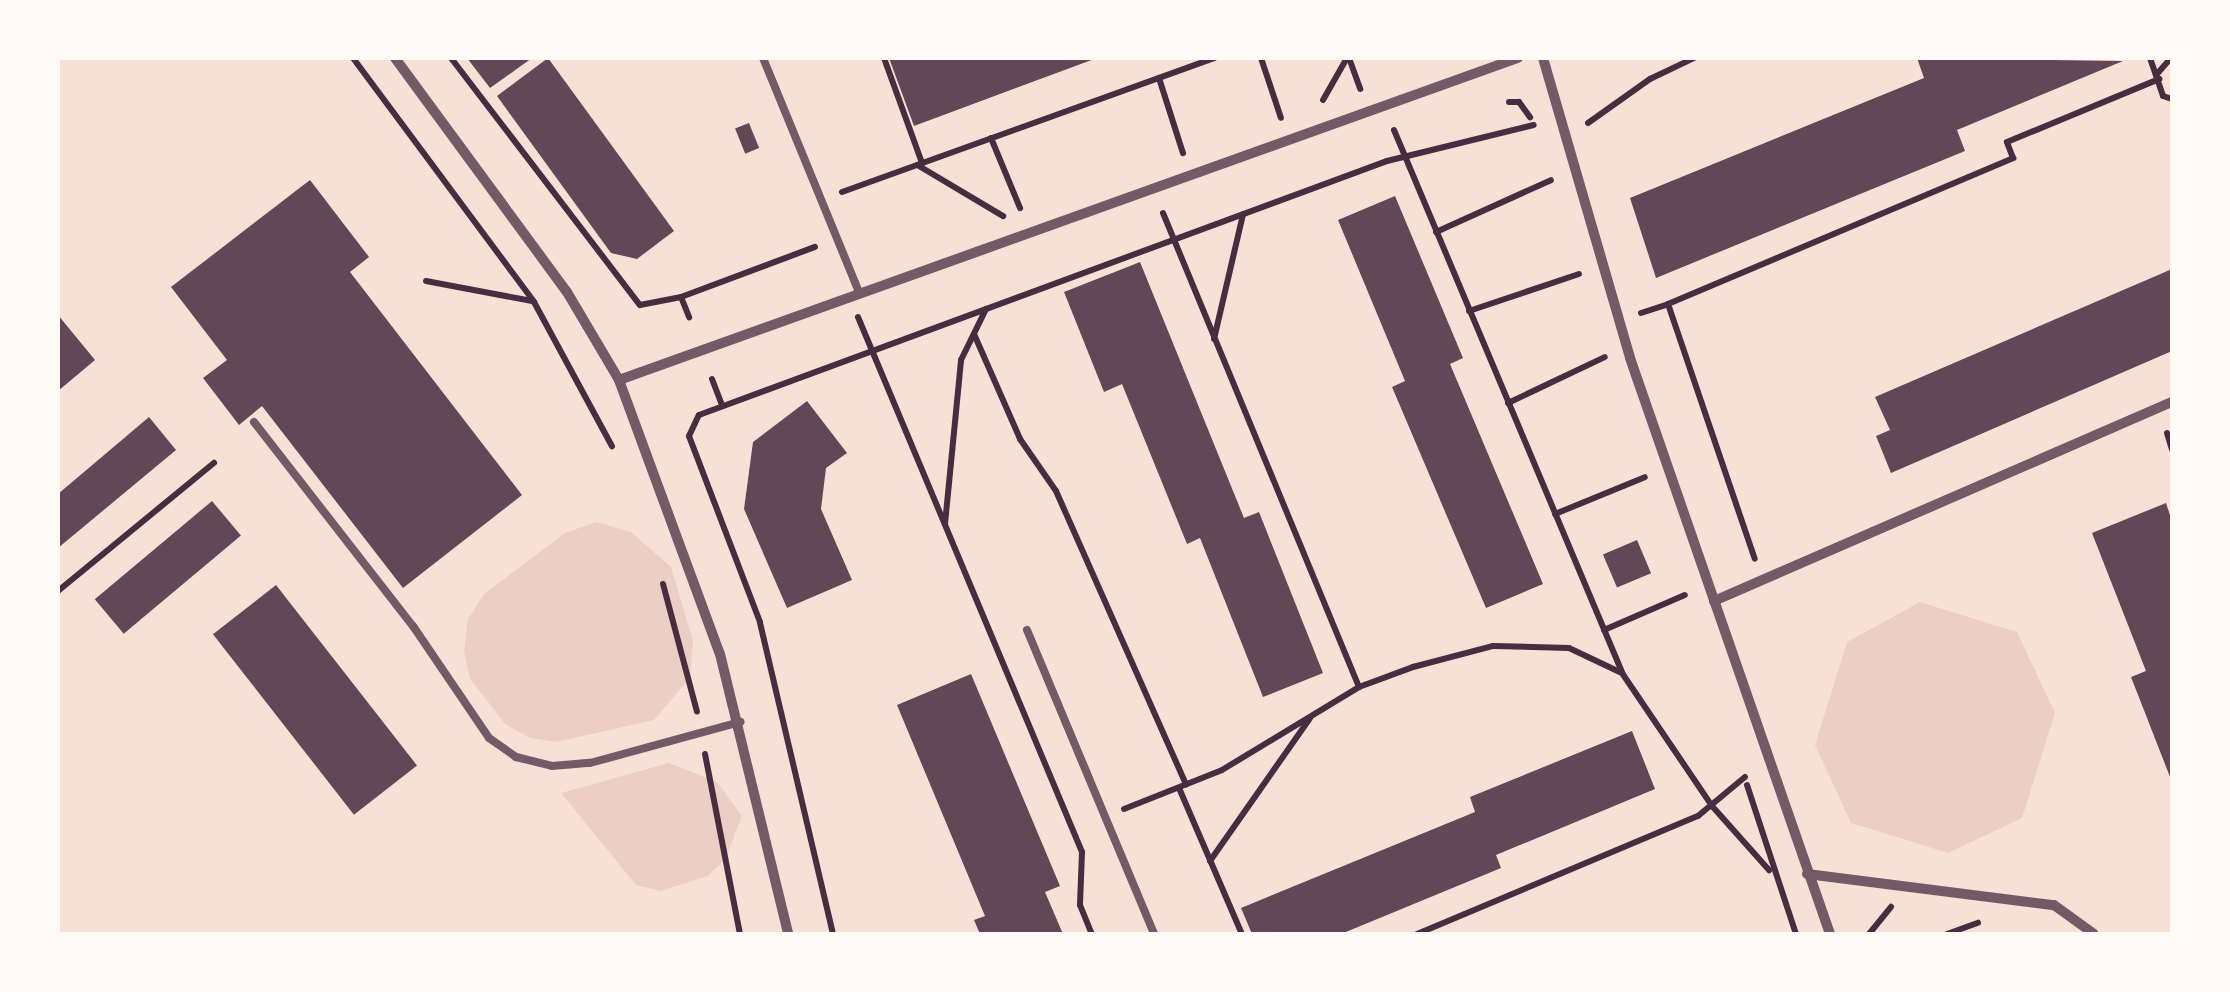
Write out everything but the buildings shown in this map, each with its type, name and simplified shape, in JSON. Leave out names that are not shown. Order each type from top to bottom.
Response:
[{"type":"street","points":[[396,58],[568,292],[619,380],[700,591],[740,722],[788,934]]},
{"type":"street","points":[[619,380],[1518,58]]},
{"type":"street","points":[[1543,58],[1630,358],[1830,934]]},
{"type":"street","points":[[1714,602],[2172,402]]},
{"type":"street","points":[[1807,874],[2054,905],[2094,934]]},
{"type":"lane","points":[[763,58],[838,238],[855,296]]},
{"type":"lane","points":[[254,422],[413,626],[489,738],[516,757],[552,766],[590,763],[740,722]]},
{"type":"lane","points":[[1027,630],[1154,934]]},
{"type":"path","points":[[352,58],[539,302],[622,464]]},
{"type":"path","points":[[451,58],[640,305],[681,297],[838,238]]},
{"type":"path","points":[[884,58],[920,164],[1031,232]]},
{"type":"path","points":[[822,200],[1215,58]]},
{"type":"path","points":[[1261,58],[1289,140]]},
{"type":"path","points":[[1587,138],[1592,115],[1694,58]]},
{"type":"path","points":[[2150,58],[2163,96],[2172,97]]},
{"type":"path","points":[[1633,297],[1638,314],[1668,304],[2013,158],[2007,142],[2158,77],[2170,58]]},
{"type":"path","points":[[1159,78],[1191,175]]},
{"type":"path","points":[[1385,106],[1622,673],[1712,806],[1770,870]]},
{"type":"path","points":[[833,934],[760,622],[689,436],[699,414],[720,403],[1404,157],[1534,125]]},
{"type":"path","points":[[990,138],[1031,232]]},
{"type":"path","points":[[1436,232],[1552,180]]},
{"type":"path","points":[[1153,189],[1359,688]]},
{"type":"path","points":[[1214,340],[1244,213]]},
{"type":"path","points":[[1469,311],[1580,274]]},
{"type":"path","points":[[426,281],[539,302]]},
{"type":"path","points":[[855,296],[872,349],[944,527],[1082,852],[1080,905],[1092,934]]},
{"type":"path","points":[[681,297],[689,318]]},
{"type":"path","points":[[1668,304],[1756,559],[1774,551]]},
{"type":"path","points":[[944,527],[961,360],[986,308]]},
{"type":"path","points":[[974,334],[1020,439],[1056,491],[1242,934]]},
{"type":"path","points":[[1508,403],[1606,356]]},
{"type":"path","points":[[712,379],[720,403]]},
{"type":"path","points":[[58,591],[214,462]]},
{"type":"path","points":[[1555,514],[1646,476]]},
{"type":"path","points":[[659,574],[702,732],[740,934]]},
{"type":"path","points":[[1604,630],[1685,594]]},
{"type":"path","points":[[1105,817],[1182,786],[1359,688],[1493,646],[1569,648],[1622,673]]},
{"type":"path","points":[[1210,861],[1312,716]]},
{"type":"path","points":[[1417,934],[1712,806],[1745,777]]},
{"type":"shaded area","points":[[596,522],[631,532],[671,567],[693,641],[690,678],[654,720],[556,742],[530,738],[506,725],[470,679],[464,651],[468,619],[484,594],[565,533]]},
{"type":"shaded area","points":[[1920,602],[2017,632],[2055,713],[2022,818],[1948,853],[1851,823],[1815,745],[1847,642]]},
{"type":"shaded area","points":[[669,763],[717,782],[742,816],[726,858],[708,876],[661,891],[636,885],[561,793]]}]
